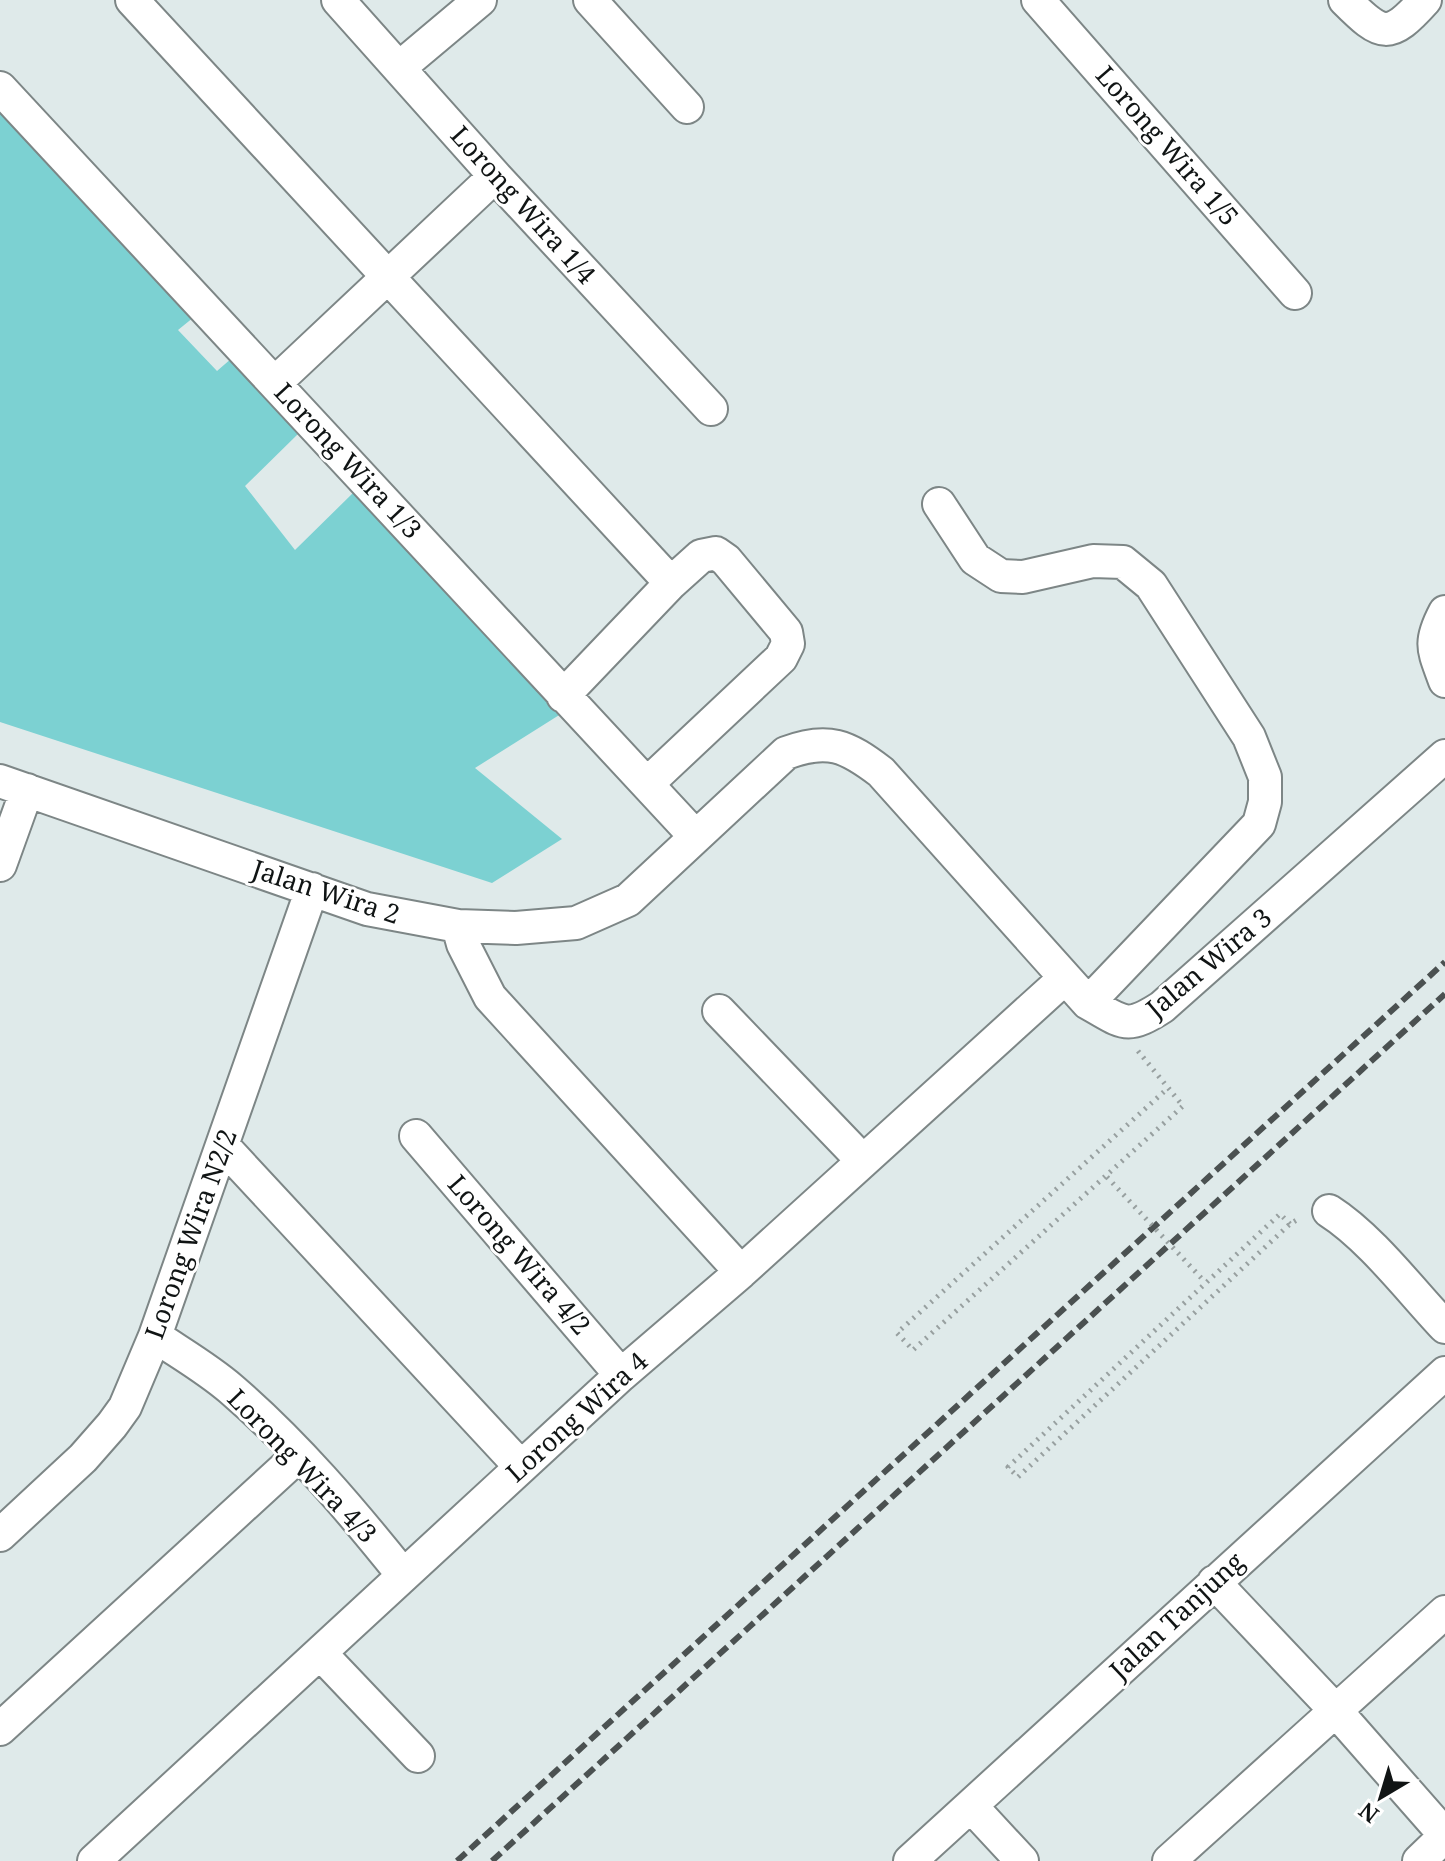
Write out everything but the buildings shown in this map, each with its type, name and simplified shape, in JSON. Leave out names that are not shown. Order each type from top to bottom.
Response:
[{"type":"street","points":[[132,0],[671,583]]},
{"type":"street","name":"Lorong Wira 1/4","points":[[338,0],[495,176],[711,409]]},
{"type":"street","points":[[399,68],[480,0]]},
{"type":"street","points":[[590,0],[687,107]]},
{"type":"street","name":"Lorong Wira 1/5","points":[[1038,0],[1295,293]]},
{"type":"street","points":[[1345,0],[1366,21],[1381,29],[1392,29],[1406,21],[1425,0]]},
{"type":"street","name":"Lorong Wira 1/3","points":[[0,88],[695,836]]},
{"type":"street","points":[[275,383],[495,176]]},
{"type":"street","points":[[939,504],[975,559],[1001,576],[1023,577],[1093,561],[1123,562],[1151,585],[1249,737],[1265,777],[1265,802],[1259,824],[1088,1003]]},
{"type":"street","points":[[563,696],[671,583],[701,556],[716,553],[726,560],[786,632],[788,644],[781,658],[647,784]]},
{"type":"street","points":[[1445,612],[1435,634],[1433,651],[1445,681]]},
{"type":"street","name":"Jalan Wira 2","points":[[14,786],[367,909],[458,926],[516,928],[576,923],[628,900],[786,753],[807,745],[829,744],[856,753],[881,772]]},
{"type":"street","name":"Jalan Wira 3","points":[[881,772],[1088,1003],[1125,1023],[1142,1020],[1162,1007],[1445,756]]},
{"type":"street","points":[[0,865],[14,786]]},
{"type":"street","name":"Lorong Wira N2/2","points":[[0,1535],[83,1458],[125,1407],[155,1336],[312,889]]},
{"type":"street","points":[[458,926],[463,944],[490,997],[741,1272]]},
{"type":"street","name":"Lorong Wira 4","points":[[94,1861],[621,1375],[741,1272],[1065,978]]},
{"type":"street","points":[[719,1011],[862,1160]]},
{"type":"street","name":"Lorong Wira 4/2","points":[[416,1136],[621,1375]]},
{"type":"street","points":[[223,1146],[521,1467]]},
{"type":"street","points":[[1329,1211],[1360,1236],[1445,1327]]},
{"type":"street","name":"Lorong Wira 4/3","points":[[155,1336],[230,1388],[299,1455],[403,1575]]},
{"type":"street","name":"Jalan Tanjung","points":[[910,1861],[1445,1373]]},
{"type":"street","points":[[0,1729],[299,1455]]},
{"type":"street","points":[[1214,1582],[1336,1711],[1445,1836],[1419,1861]]},
{"type":"street","points":[[1169,1861],[1445,1612]]},
{"type":"street","points":[[321,1654],[418,1756]]},
{"type":"street","points":[[971,1806],[1022,1861]]},
{"type":"path","points":[[1140,1055],[1183,1106],[913,1350],[897,1333],[1167,1089]]},
{"type":"path","points":[[1107,1177],[1205,1282]]},
{"type":"path","points":[[1280,1214],[1290,1224],[1018,1477],[1008,1467],[1205,1282],[1280,1214]]},
{"type":"shaded area","points":[[0,110],[194,317],[178,330],[217,371],[232,358],[298,434],[245,486],[295,550],[354,492],[564,712],[475,768],[562,839],[492,883],[0,722]]},
{"type":"railway","points":[[457,1861],[1445,962]]},
{"type":"railway","points":[[492,1861],[1445,994]]}]
